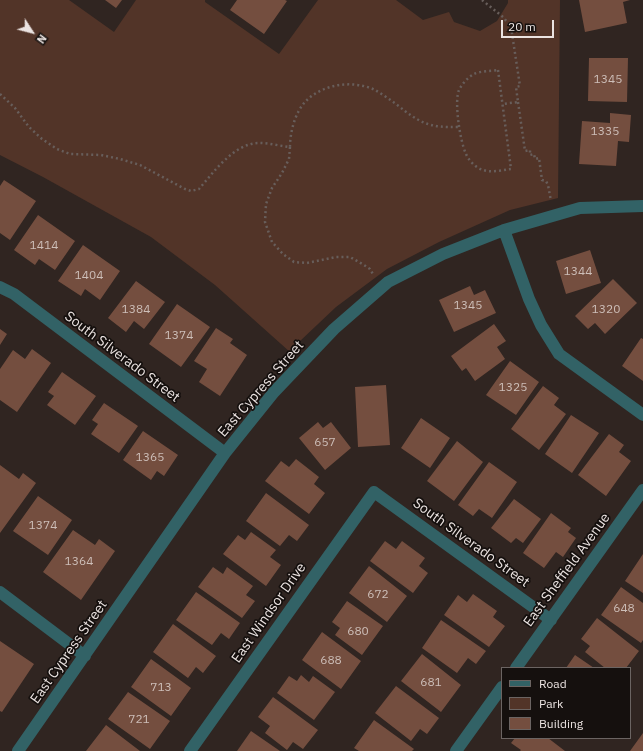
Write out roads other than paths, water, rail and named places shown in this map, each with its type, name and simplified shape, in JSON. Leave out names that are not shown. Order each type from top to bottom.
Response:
[{"type":"street","name":"East Cypress Street","points":[[18,751],[225,453],[274,392],[334,328],[388,282],[442,254],[504,230],[580,208],[643,206]]},
{"type":"street","points":[[504,230],[529,298],[541,325],[559,354],[643,415]]},
{"type":"street","name":"South Silverado Street","points":[[0,287],[14,294],[225,453]]},
{"type":"street","name":"East Sheffield Avenue","points":[[517,667],[643,490]]},
{"type":"street","name":"South Silverado Street","points":[[374,492],[551,620]]},
{"type":"street","name":"East Windsor Drive","points":[[190,751],[374,492]]},
{"type":"street","points":[[0,592],[85,656]]},
{"type":"street","points":[[456,751],[501,688]]}]
